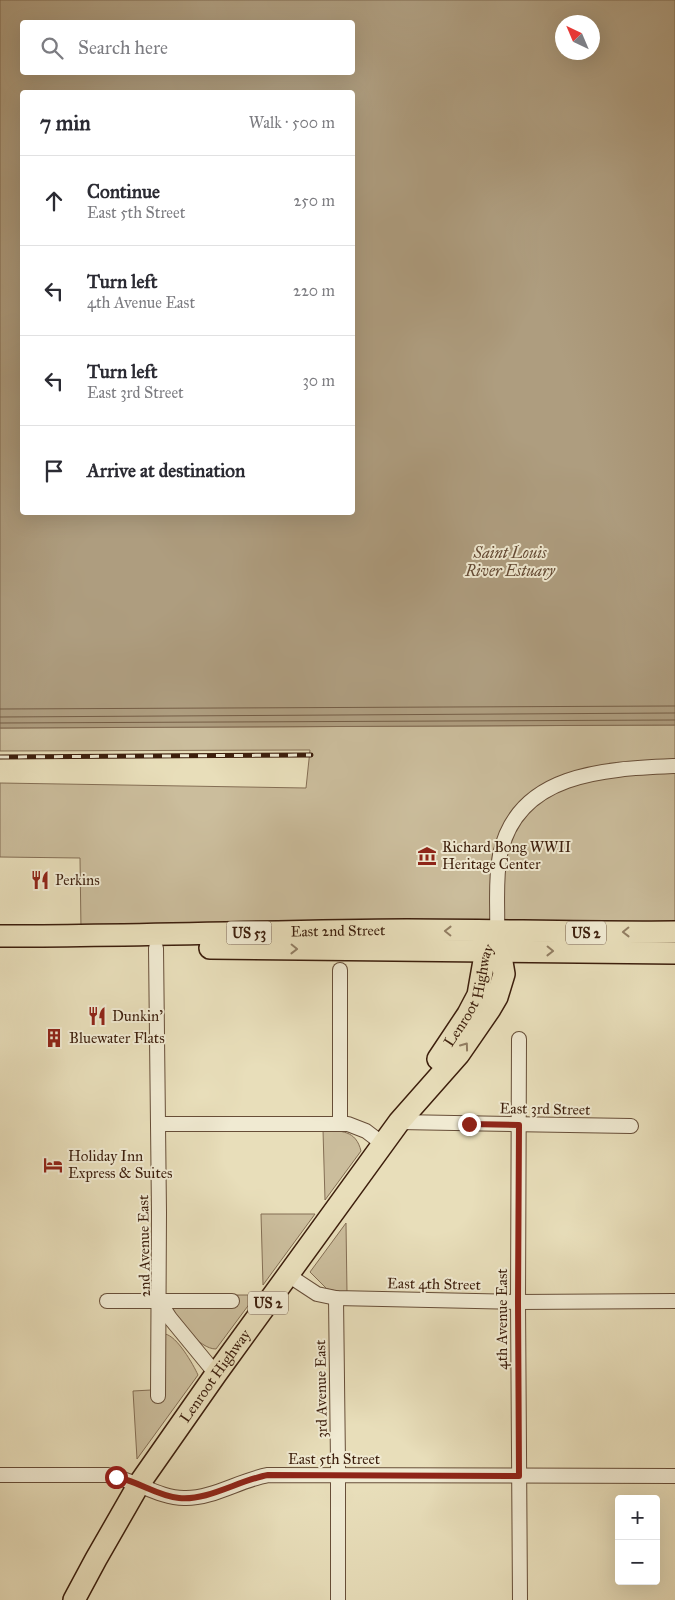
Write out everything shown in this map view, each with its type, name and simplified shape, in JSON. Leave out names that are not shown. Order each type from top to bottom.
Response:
[{"type":"highway","name":"East 2nd Street","points":[[0,950],[408,930],[495,944],[675,953]]},
{"type":"highway","name":"East 2nd Street","points":[[495,944],[675,932]]},
{"type":"highway","name":"East 2nd Street","points":[[0,936],[156,942]]},
{"type":"highway","name":"Lenroot Highway","points":[[59,1600],[98,1534],[139,1484],[216,1374],[399,1122],[418,1087],[468,1014],[478,995],[495,944]]},
{"type":"highway","name":"Lenroot Highway","points":[[74,1600],[139,1484]]},
{"type":"street","points":[[495,944],[497,880],[501,848],[514,819],[532,799],[553,785],[584,776],[629,769],[675,766]]},
{"type":"street","name":"2nd Avenue East","points":[[156,942],[159,1300],[170,1318],[216,1374]]},
{"type":"street","points":[[340,970],[340,1123]]},
{"type":"street","name":"4th Avenue East","points":[[518,1039],[520,1600]]},
{"type":"street","name":"East 3rd Street","points":[[399,1122],[631,1126]]},
{"type":"street","points":[[158,1124],[340,1123],[358,1127],[383,1144]]},
{"type":"street","name":"East 4th Street","points":[[288,1276],[317,1294],[336,1298],[518,1302],[675,1301]]},
{"type":"street","name":"3rd Avenue East","points":[[336,1298],[338,1600]]},
{"type":"street","points":[[158,1396],[159,1300]]},
{"type":"street","points":[[107,1301],[232,1301]]},
{"type":"street","name":"East 5th Street","points":[[0,1475],[107,1475],[122,1478],[169,1496],[186,1498],[205,1495],[243,1481],[268,1475],[675,1476]]},
{"type":"shaded area","points":[[675,725],[675,926],[81,930],[80,858],[0,857],[0,783],[306,788],[310,750],[0,751],[0,728]]},
{"type":"shaded area","points":[[323,1130],[352,1135],[359,1144],[361,1151],[325,1200]]},
{"type":"shaded area","points":[[261,1214],[315,1214],[263,1285]]},
{"type":"shaded area","points":[[346,1223],[347,1293],[327,1289],[310,1272]]},
{"type":"shaded area","points":[[233,1295],[256,1295],[216,1349],[210,1348],[196,1339],[171,1307]]},
{"type":"shaded area","points":[[165,1334],[175,1340],[189,1358],[198,1375],[137,1459],[133,1391],[151,1390],[152,1399],[161,1398]]},
{"type":"water","name":"Saint Louis River Estuary","points":[[0,0],[675,0],[675,725],[0,728]]},
{"type":"railway","points":[[0,757],[311,755]]},
{"type":"place","name":"Richard Bong WWII Heritage Center","points":[[427,856]]},
{"type":"place","name":"Perkins","points":[[40,880]]},
{"type":"place","name":"Dunkin'","points":[[97,1016]]},
{"type":"place","name":"Bluewater Flats","points":[[54,1038]]},
{"type":"place","name":"Holiday Inn Express & Suites","points":[[53,1165]]},
{"type":"route","points":[[116,1477],[169,1496],[186,1498],[205,1495],[243,1481],[268,1475],[519,1476],[519,1125],[469,1124]]}]
